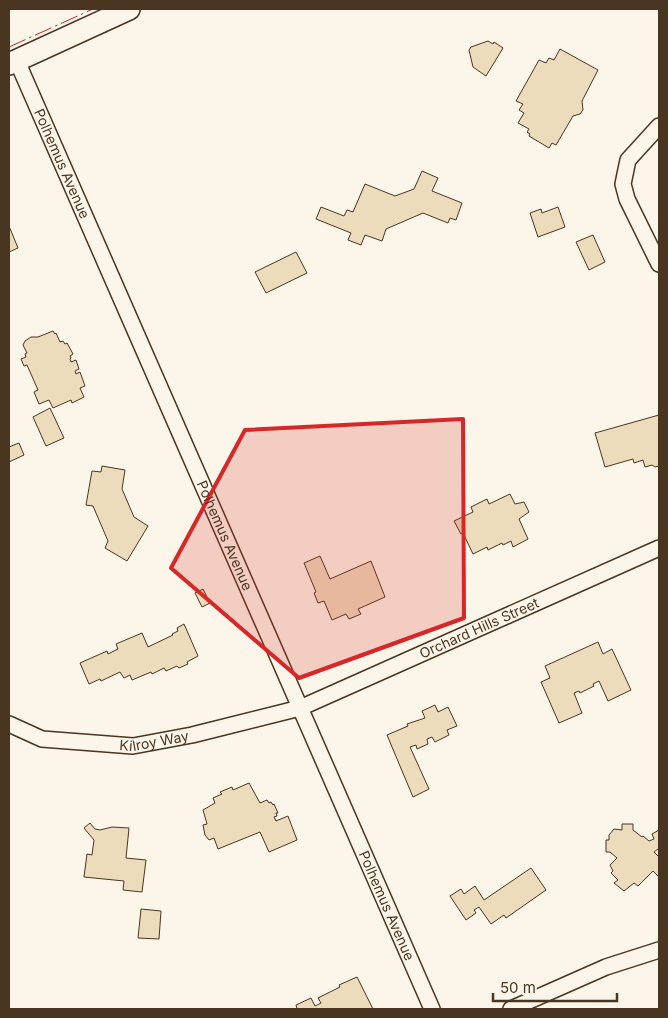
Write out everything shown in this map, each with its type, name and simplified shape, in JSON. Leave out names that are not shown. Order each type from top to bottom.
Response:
[{"type":"main road","points":[[13,62],[129,9]]},
{"type":"street","name":"Polhemus Avenue","points":[[13,62],[432,1009]]},
{"type":"street","points":[[659,126],[628,160],[623,184],[627,199],[659,264]]},
{"type":"street","name":"Orchard Hills Street","points":[[300,708],[659,548]]},
{"type":"street","name":"Kilroy Way","points":[[9,724],[42,739],[133,746],[192,735],[300,708]]},
{"type":"street","points":[[511,1009],[606,967],[659,950]]},
{"type":"highlighted area","points":[[463,419],[464,618],[299,678],[171,568],[245,430]]},
{"type":"building","points":[[488,41],[493,44],[494,42],[503,48],[486,76],[473,67],[469,50],[471,47]]},
{"type":"building","points":[[560,49],[598,70],[582,101],[583,110],[580,114],[573,116],[556,145],[552,143],[549,148],[529,136],[530,134],[527,132],[529,129],[518,123],[524,113],[519,110],[523,104],[516,101],[539,60],[546,63],[549,58],[554,60]]},
{"type":"building","points":[[422,171],[438,178],[432,191],[462,203],[456,220],[450,218],[448,223],[423,213],[386,229],[382,241],[365,235],[361,245],[348,240],[351,233],[316,219],[321,207],[344,216],[347,210],[353,212],[365,184],[395,196],[414,189]]},
{"type":"building","points":[[558,207],[565,227],[538,237],[530,213],[541,209],[542,213]]},
{"type":"building","points":[[9,226],[18,248],[9,252]]},
{"type":"building","points":[[593,235],[605,262],[589,270],[576,242]]},
{"type":"building","points":[[296,252],[307,273],[266,293],[255,272]]},
{"type":"building","points":[[53,331],[60,342],[67,343],[73,354],[70,356],[71,362],[76,360],[79,369],[75,371],[76,374],[80,372],[85,386],[80,388],[84,397],[72,403],[71,400],[53,408],[49,400],[39,404],[34,392],[38,390],[27,365],[24,366],[21,359],[26,357],[25,354],[27,353],[23,345],[25,341],[31,337],[38,337]]},
{"type":"building","points":[[50,408],[64,438],[46,446],[33,417]]},
{"type":"building","points":[[659,415],[659,466],[645,467],[643,460],[634,463],[633,459],[605,467],[595,433]]},
{"type":"building","points":[[19,443],[24,455],[9,462],[9,447]]},
{"type":"building","points":[[102,466],[125,470],[122,489],[134,517],[148,526],[127,561],[105,548],[108,541],[93,506],[86,505],[92,471],[101,472]]},
{"type":"building","points":[[510,494],[515,504],[524,502],[529,512],[519,519],[528,539],[513,547],[511,541],[488,550],[487,547],[473,554],[463,533],[461,534],[454,521],[473,512],[471,507],[487,499],[489,504]]},
{"type":"building","points":[[320,556],[330,579],[371,561],[385,597],[358,609],[361,614],[349,619],[346,614],[332,620],[324,601],[318,603],[314,593],[316,592],[304,563]]},
{"type":"building","points":[[203,589],[210,603],[202,607],[195,593]]},
{"type":"building","points":[[184,624],[198,656],[187,662],[188,664],[166,671],[164,668],[132,680],[130,675],[124,678],[120,672],[101,681],[100,679],[89,684],[80,663],[107,651],[108,654],[118,649],[116,644],[142,633],[148,647],[173,635],[178,631],[177,628]]},
{"type":"building","points":[[598,642],[603,654],[612,649],[631,690],[608,701],[599,681],[593,684],[594,686],[580,693],[579,691],[574,693],[582,713],[559,723],[541,682],[550,678],[545,666]]},
{"type":"building","points":[[435,705],[438,712],[448,707],[457,726],[447,730],[449,735],[435,742],[432,737],[427,739],[428,744],[417,749],[416,745],[410,747],[429,789],[413,797],[387,735],[408,726],[407,724],[425,718],[422,711]]},
{"type":"building","points":[[249,783],[260,803],[267,800],[269,803],[274,804],[278,813],[274,817],[276,821],[288,816],[297,840],[269,852],[260,832],[218,849],[214,838],[209,840],[205,835],[203,825],[207,824],[203,810],[215,803],[213,798],[222,794],[220,792],[232,787],[233,790]]},
{"type":"building","points":[[90,823],[95,829],[100,830],[112,827],[129,828],[126,858],[146,860],[142,892],[123,890],[124,881],[84,877],[87,854],[92,855],[94,840],[84,828]]},
{"type":"building","points":[[622,824],[633,824],[633,830],[649,841],[654,839],[652,834],[659,830],[659,851],[658,849],[654,852],[659,857],[659,877],[653,871],[638,886],[634,883],[624,891],[614,883],[618,880],[611,873],[613,871],[610,865],[617,858],[610,852],[606,852],[606,840],[609,840],[609,835],[614,829],[622,830]]},
{"type":"building","points":[[531,868],[546,890],[506,918],[504,915],[491,924],[479,907],[474,910],[476,913],[466,920],[450,896],[461,889],[464,894],[475,886],[484,900]]},
{"type":"building","points":[[141,909],[161,911],[159,939],[138,938]]},
{"type":"building","points":[[357,977],[373,1009],[297,1009],[296,1005],[311,998],[315,1006],[321,1003],[318,998]]},
{"type":"power","points":[[9,47],[93,9]]}]
